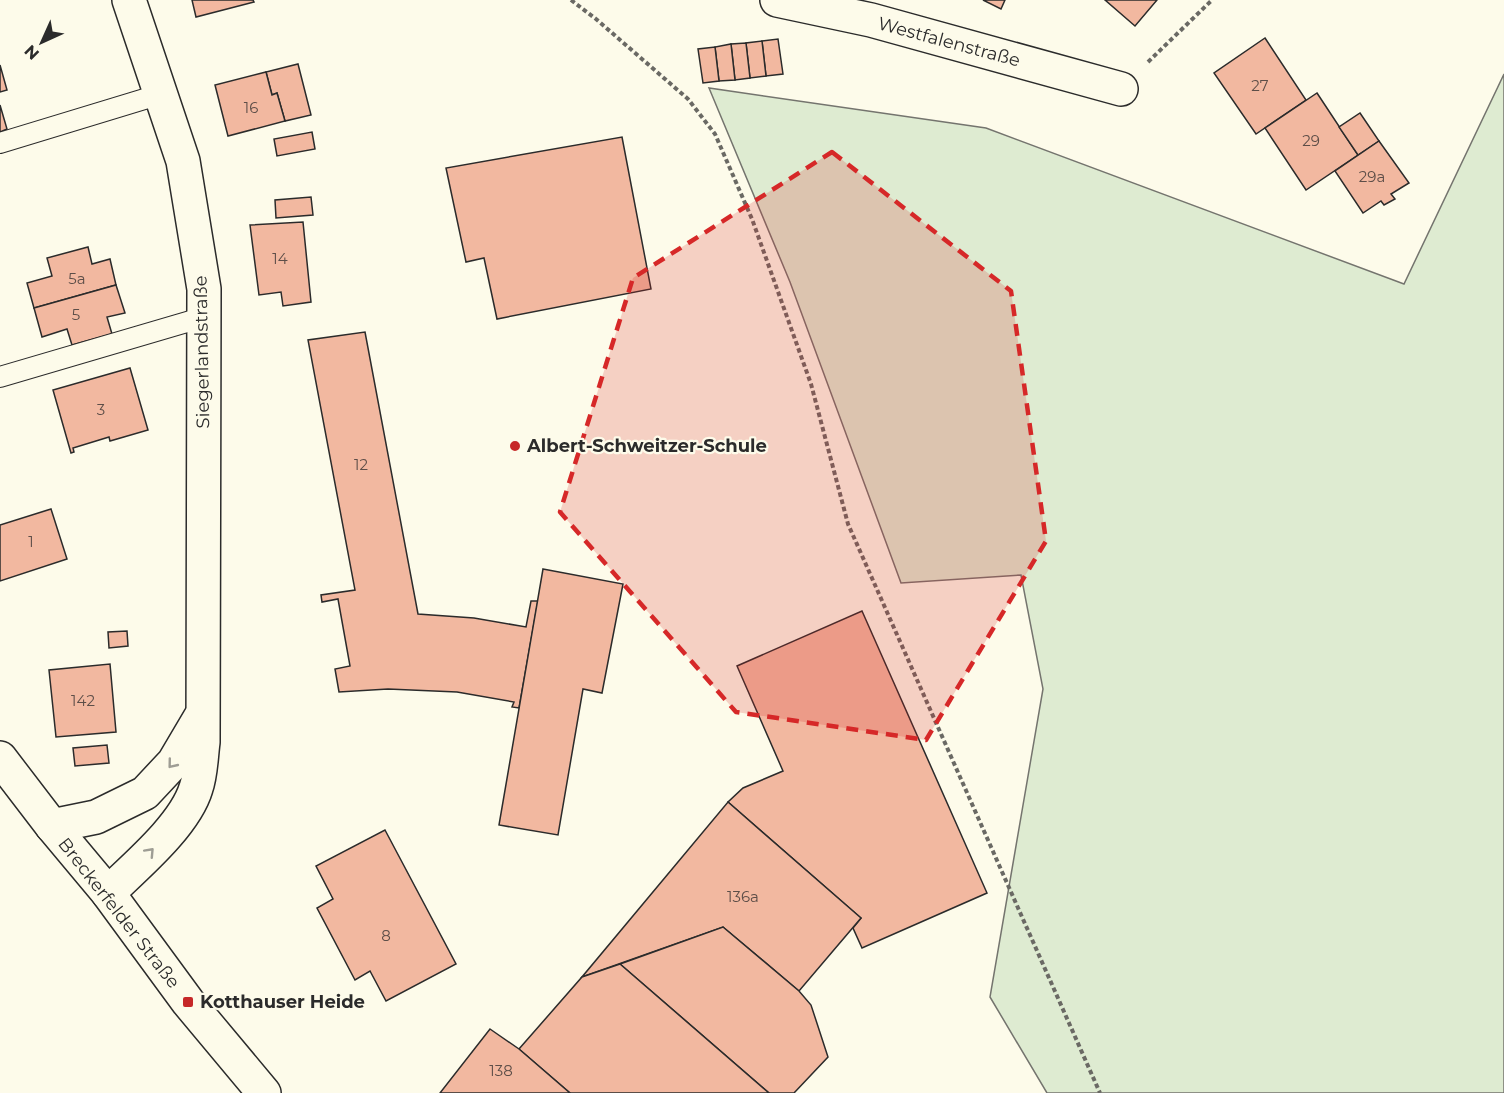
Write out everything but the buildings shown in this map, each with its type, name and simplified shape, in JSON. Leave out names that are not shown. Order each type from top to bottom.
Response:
[{"type":"street","name":"Siegerlandstraße","points":[[108,893],[149,854],[190,804],[197,786],[203,714],[204,289],[183,161],[129,0]]},
{"type":"street","name":"Westfalenstraße","points":[[777,0],[871,20],[1121,89]]},
{"type":"street","points":[[52,826],[96,817],[145,793],[174,762],[203,714]]},
{"type":"street","name":"Breckerfelder Straße","points":[[1,762],[108,893],[188,1002],[264,1093]]},
{"type":"lane","points":[[0,143],[160,94]]},
{"type":"lane","points":[[0,377],[204,317]]},
{"type":"path","points":[[571,0],[688,99],[715,134],[752,219],[811,384],[848,524],[1100,1093]]},
{"type":"path","points":[[1121,89],[1212,0]]},
{"type":"highlighted area","points":[[832,152],[1011,291],[1046,541],[926,740],[736,712],[560,512],[633,278]]},
{"type":"green space","points":[[1504,74],[1504,1093],[1047,1093],[990,997],[1043,689],[1021,575],[901,583],[790,282],[709,88],[986,128],[1404,284]]},
{"type":"place","name":"Albert-Schweitzer-Schule","points":[[515,446]]},
{"type":"place","name":"Kotthauser Heide","points":[[188,1002]]}]
